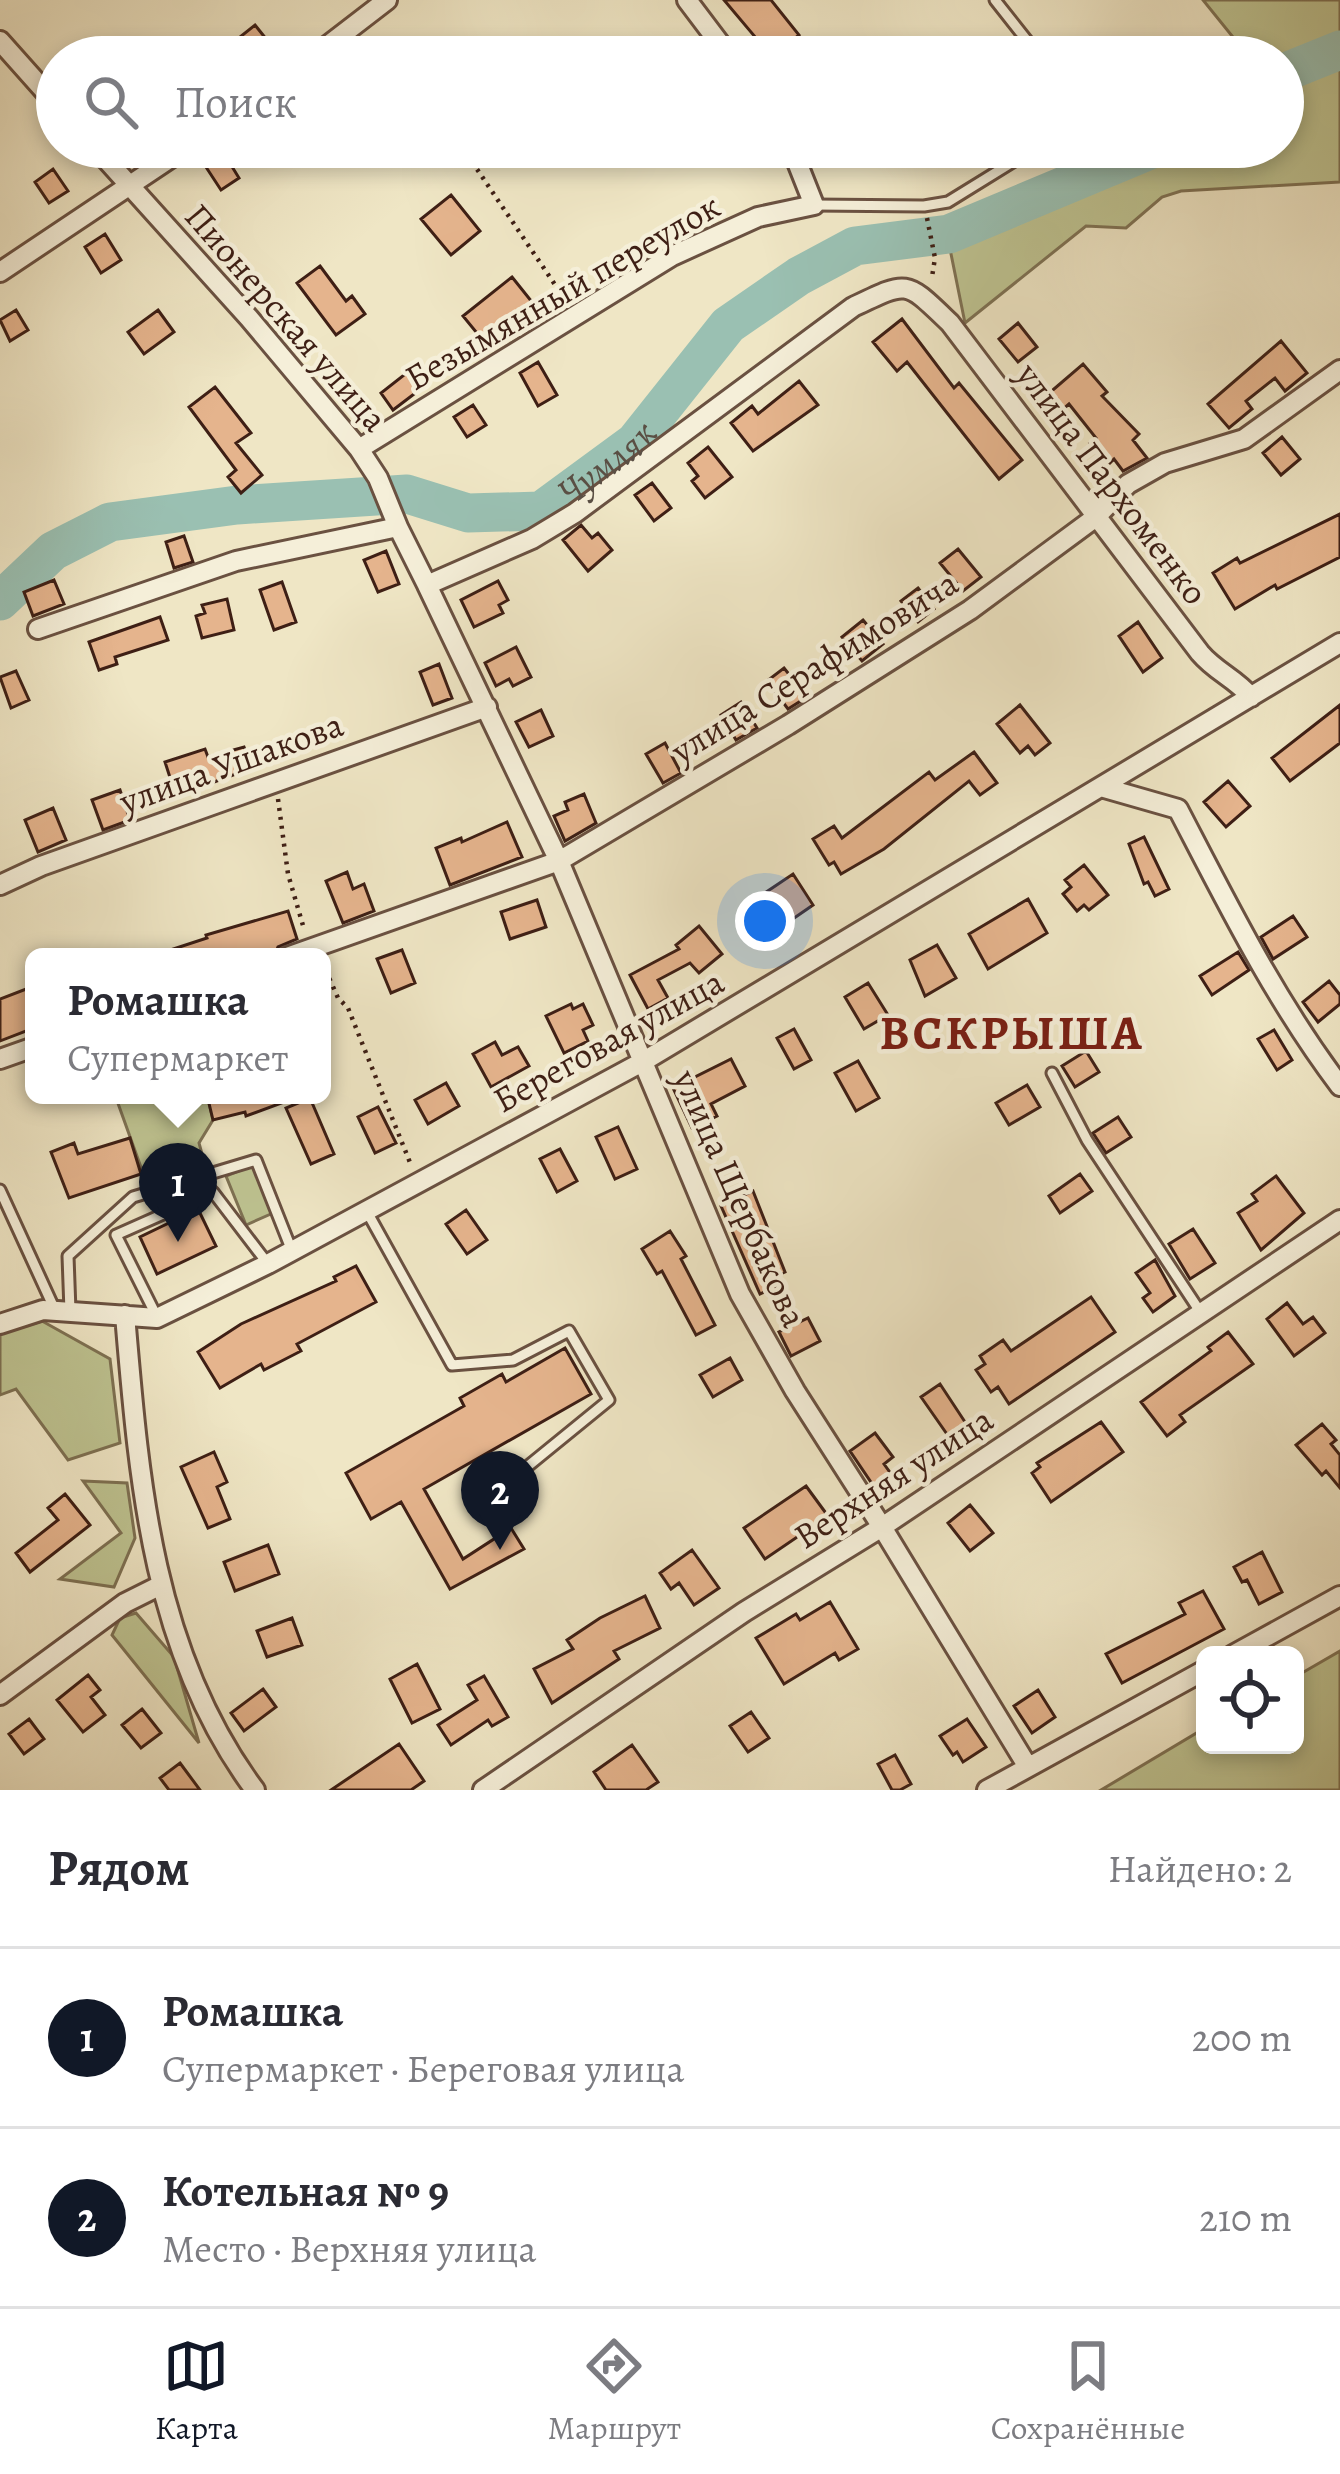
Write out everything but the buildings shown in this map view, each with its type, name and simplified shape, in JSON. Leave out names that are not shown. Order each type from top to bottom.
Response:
[{"type":"street","points":[[340,36],[387,0]]},
{"type":"street","points":[[686,0],[714,36]]},
{"type":"street","points":[[0,41],[36,81]]},
{"type":"street","name":"Пионерская улица","points":[[114,168],[359,449],[378,478],[398,527]]},
{"type":"street","points":[[0,272],[155,168]]},
{"type":"street","points":[[799,168],[814,205]]},
{"type":"street","name":"Безымянный переулок","points":[[359,449],[671,256],[758,217],[814,205]]},
{"type":"street","name":"улица Пархоменко","points":[[427,585],[532,539],[575,513],[853,308],[902,286],[916,289],[950,323],[1217,673],[1237,680],[1251,697]]},
{"type":"street","name":"улица Серафимовича","points":[[331,950],[559,860],[930,635],[1096,517],[1128,484],[1165,463],[1244,439],[1340,370]]},
{"type":"street","points":[[38,629],[236,561],[398,527]]},
{"type":"street","name":"улица Щербакова","points":[[398,527],[559,860],[740,1294],[1028,1767]]},
{"type":"street","name":"Береговая улица","points":[[157,1318],[268,1264],[644,1061],[1340,643]]},
{"type":"street","name":"улица Ушакова","points":[[0,885],[41,866],[487,707]]},
{"type":"street","points":[[1101,787],[1178,809],[1260,967],[1301,1035],[1340,1086]]},
{"type":"street","name":"Верхняя улица","points":[[482,1790],[1340,1220]]},
{"type":"street","points":[[0,1324],[43,1310],[157,1318]]},
{"type":"street","points":[[125,1315],[136,1439],[159,1586],[205,1709],[255,1790]]},
{"type":"street","points":[[0,1695],[125,1603],[159,1586]]},
{"type":"street","points":[[1249,1646],[1340,1596]]},
{"type":"street","points":[[986,1790],[1196,1675]]},
{"type":"lane","points":[[995,0],[1023,36]]},
{"type":"lane","points":[[814,205],[948,202],[1003,168]]},
{"type":"lane","points":[[1052,1073],[1087,1140],[1201,1313]]},
{"type":"lane","points":[[63,1311],[68,1256],[133,1197],[256,1160],[292,1251]]},
{"type":"lane","points":[[0,1190],[63,1311]]},
{"type":"lane","points":[[157,1318],[116,1235],[213,1192],[268,1264]]},
{"type":"lane","points":[[366,1210],[452,1365],[513,1360],[569,1331],[609,1400],[506,1484]]},
{"type":"path","points":[[476,168],[576,315]]},
{"type":"path","points":[[930,228],[935,258]]},
{"type":"path","points":[[276,782],[288,874],[313,948]]},
{"type":"path","points":[[331,985],[348,1008],[417,1182]]},
{"type":"green space","points":[[1203,0],[1340,0],[1340,182],[1181,191],[1162,197],[1126,228],[1086,226],[965,323],[949,244],[1058,192],[1121,168],[1304,168],[1304,36],[1232,36]]},
{"type":"green space","points":[[118,1104],[209,1104],[213,1120],[199,1143],[205,1165],[147,1184]]},
{"type":"green space","points":[[253,1165],[273,1213],[246,1225],[226,1176]]},
{"type":"green space","points":[[42,1321],[110,1359],[120,1443],[68,1460],[16,1389],[0,1395],[0,1334]]},
{"type":"green space","points":[[83,1481],[127,1483],[135,1538],[114,1587],[60,1579],[121,1533]]},
{"type":"green space","points":[[136,1613],[174,1657],[199,1743],[112,1635],[120,1618]]},
{"type":"green space","points":[[1340,1651],[1340,1790],[1101,1790],[1196,1733],[1196,1754],[1304,1754],[1304,1672]]},
{"type":"waterway","name":"Чумляк","points":[[1304,65],[1340,50]]},
{"type":"waterway","name":"Чумляк","points":[[0,601],[53,551],[110,522],[237,505],[407,494],[468,513],[541,511],[635,442],[728,325],[799,276],[855,246],[949,234],[1107,168]]},
{"type":"place","name":"Ромашка","points":[[178,1242]]},
{"type":"place","name":"Котельная № 9","points":[[500,1550]]},
{"type":"district","name":"ВСКРЫША","points":[[1012,1032]]}]
